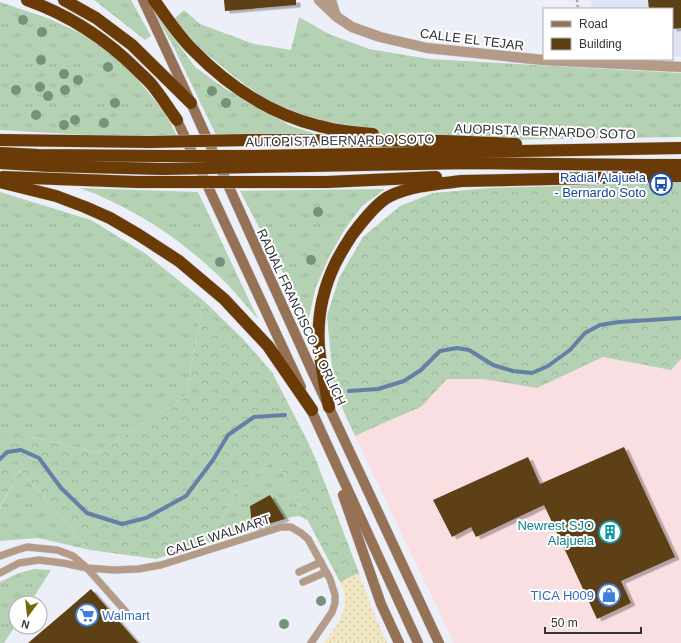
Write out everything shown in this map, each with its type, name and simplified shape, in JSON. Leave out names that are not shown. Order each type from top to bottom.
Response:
[{"type":"highway","points":[[27,0],[67,18],[89,30],[104,41],[124,57],[152,85],[177,120]]},
{"type":"highway","points":[[64,0],[96,18],[132,45],[191,103]]},
{"type":"highway","points":[[154,0],[173,27],[192,50],[240,90],[271,108],[307,123],[336,130],[444,141]]},
{"type":"highway","name":"AUTOPISTA BERNARDO SOTO","points":[[4,139],[150,142],[248,140],[444,141]]},
{"type":"highway","name":"AUOPISTA BERNARDO SOTO","points":[[444,141],[645,149]]},
{"type":"highway","name":"AUTOPISTA BERNARDO SOTO","points":[[0,163],[163,169],[252,161],[681,148]]},
{"type":"highway","name":"AUTOPISTA BERNARDO SOTO","points":[[0,153],[38,155],[159,156],[252,161],[681,165]]},
{"type":"highway","name":"AUTOPISTA BERNARDO SOTO","points":[[0,177],[137,182],[335,181],[645,165]]},
{"type":"highway","points":[[329,407],[319,346],[321,306],[327,284],[335,264],[355,231],[367,216],[389,196],[427,185],[462,181],[681,176]]},
{"type":"highway","points":[[0,182],[56,196],[110,218],[179,261],[224,299],[268,346],[312,410]]},
{"type":"main road","name":"RADIAL FRANCISCO J. ORLICH","points":[[143,0],[329,407],[439,643]]},
{"type":"main road","points":[[177,120],[312,410],[418,643]]},
{"type":"main road","points":[[324,438],[381,604],[398,643]]},
{"type":"street","name":"CALLE EL TEJAR","points":[[319,0],[337,17],[352,27],[380,37],[427,48],[543,60]]},
{"type":"street","points":[[331,0],[337,17]]},
{"type":"street","name":"CALLE EL TEJAR","points":[[544,60],[681,67]]},
{"type":"lane","name":"CALLE WALMART","points":[[0,573],[19,563],[39,560],[87,568],[114,570],[138,569],[162,565],[281,527],[290,527],[308,539],[330,579],[335,595],[335,603],[332,612],[311,643]]},
{"type":"lane","points":[[0,556],[26,548],[57,550],[73,556],[87,568],[126,612]]},
{"type":"lane","points":[[299,572],[321,562]]},
{"type":"lane","points":[[303,582],[326,572]]},
{"type":"shaded area","points":[[591,0],[681,0],[681,57],[673,56],[673,8],[592,8]]},
{"type":"shaded area","points":[[603,357],[671,370],[681,359],[681,643],[454,643],[355,436],[421,407],[447,379],[483,379],[537,388]]},
{"type":"green space","points":[[94,0],[131,0],[151,36],[145,40]]},
{"type":"green space","points":[[0,2],[50,19],[101,45],[134,75],[165,113],[177,136],[104,136],[0,130]]},
{"type":"green space","points":[[153,10],[195,67],[224,88],[291,126],[313,133],[314,135],[216,135],[174,48]]},
{"type":"green space","points":[[184,10],[200,24],[254,44],[291,50],[299,17],[329,34],[369,49],[429,59],[681,73],[681,137],[420,141],[363,134],[320,123],[273,105],[236,78],[201,49],[174,19]]},
{"type":"green space","points":[[681,182],[681,359],[671,370],[603,357],[537,388],[483,379],[447,379],[421,407],[355,436],[334,390],[327,316],[339,278],[363,237],[400,206],[433,193],[489,188]]},
{"type":"green space","points":[[79,188],[198,192],[258,319],[229,286],[186,247],[154,224],[137,214],[97,194]]},
{"type":"green space","points":[[385,189],[362,206],[345,229],[329,257],[316,287],[308,321],[240,191]]},
{"type":"green space","points":[[0,192],[91,220],[146,254],[204,301],[185,397],[97,453],[32,437],[0,437]]},
{"type":"green space","points":[[204,301],[243,339],[272,372],[316,460],[359,573],[340,582],[275,458],[235,493],[210,542],[156,559],[90,550],[19,470],[0,508],[0,437],[32,437],[97,453],[185,397]]},
{"type":"green space","points":[[275,458],[308,521],[297,516],[285,519],[270,496],[250,506],[252,529],[210,542],[235,493]]},
{"type":"green space","points":[[19,470],[90,550],[38,538],[0,541],[0,509]]},
{"type":"green space","points":[[34,569],[51,570],[35,595],[8,595],[8,635],[9,635],[4,643],[0,643],[0,582],[19,573]]},
{"type":"sand","points":[[359,573],[376,619],[387,643],[324,643],[339,622],[344,610],[345,595],[340,582]]},
{"type":"building","points":[[224,0],[296,0],[296,5],[225,11]]},
{"type":"building","points":[[648,0],[681,0],[681,28],[673,29],[673,8],[649,8]]},
{"type":"building","name":"Newrest SJO Alajuela","points":[[624,447],[675,557],[621,581],[631,603],[597,619],[544,505],[476,537],[471,527],[452,537],[433,500],[528,457],[540,484]]},
{"type":"building","points":[[270,495],[285,519],[252,529],[250,506]]},
{"type":"building","name":"Walmart","points":[[91,589],[138,643],[28,643],[37,635],[48,635],[48,626]]},
{"type":"waterway","points":[[349,391],[378,389],[404,381],[421,370],[440,351],[457,348],[469,350],[493,365],[513,371],[532,373],[548,366],[570,350],[585,333],[600,325],[619,322],[681,318]]},
{"type":"waterway","points":[[0,459],[7,452],[21,450],[39,458],[61,488],[87,513],[122,524],[146,518],[186,496],[213,460],[228,435],[254,417],[285,415]]},
{"type":"place","name":"Radial Alajuela - Bernardo Soto","points":[[661,184]]},
{"type":"place","name":"Newrest SJO Alajuela","points":[[610,532]]},
{"type":"place","name":"TICA H009","points":[[609,595]]},
{"type":"place","name":"Walmart","points":[[87,615]]}]
